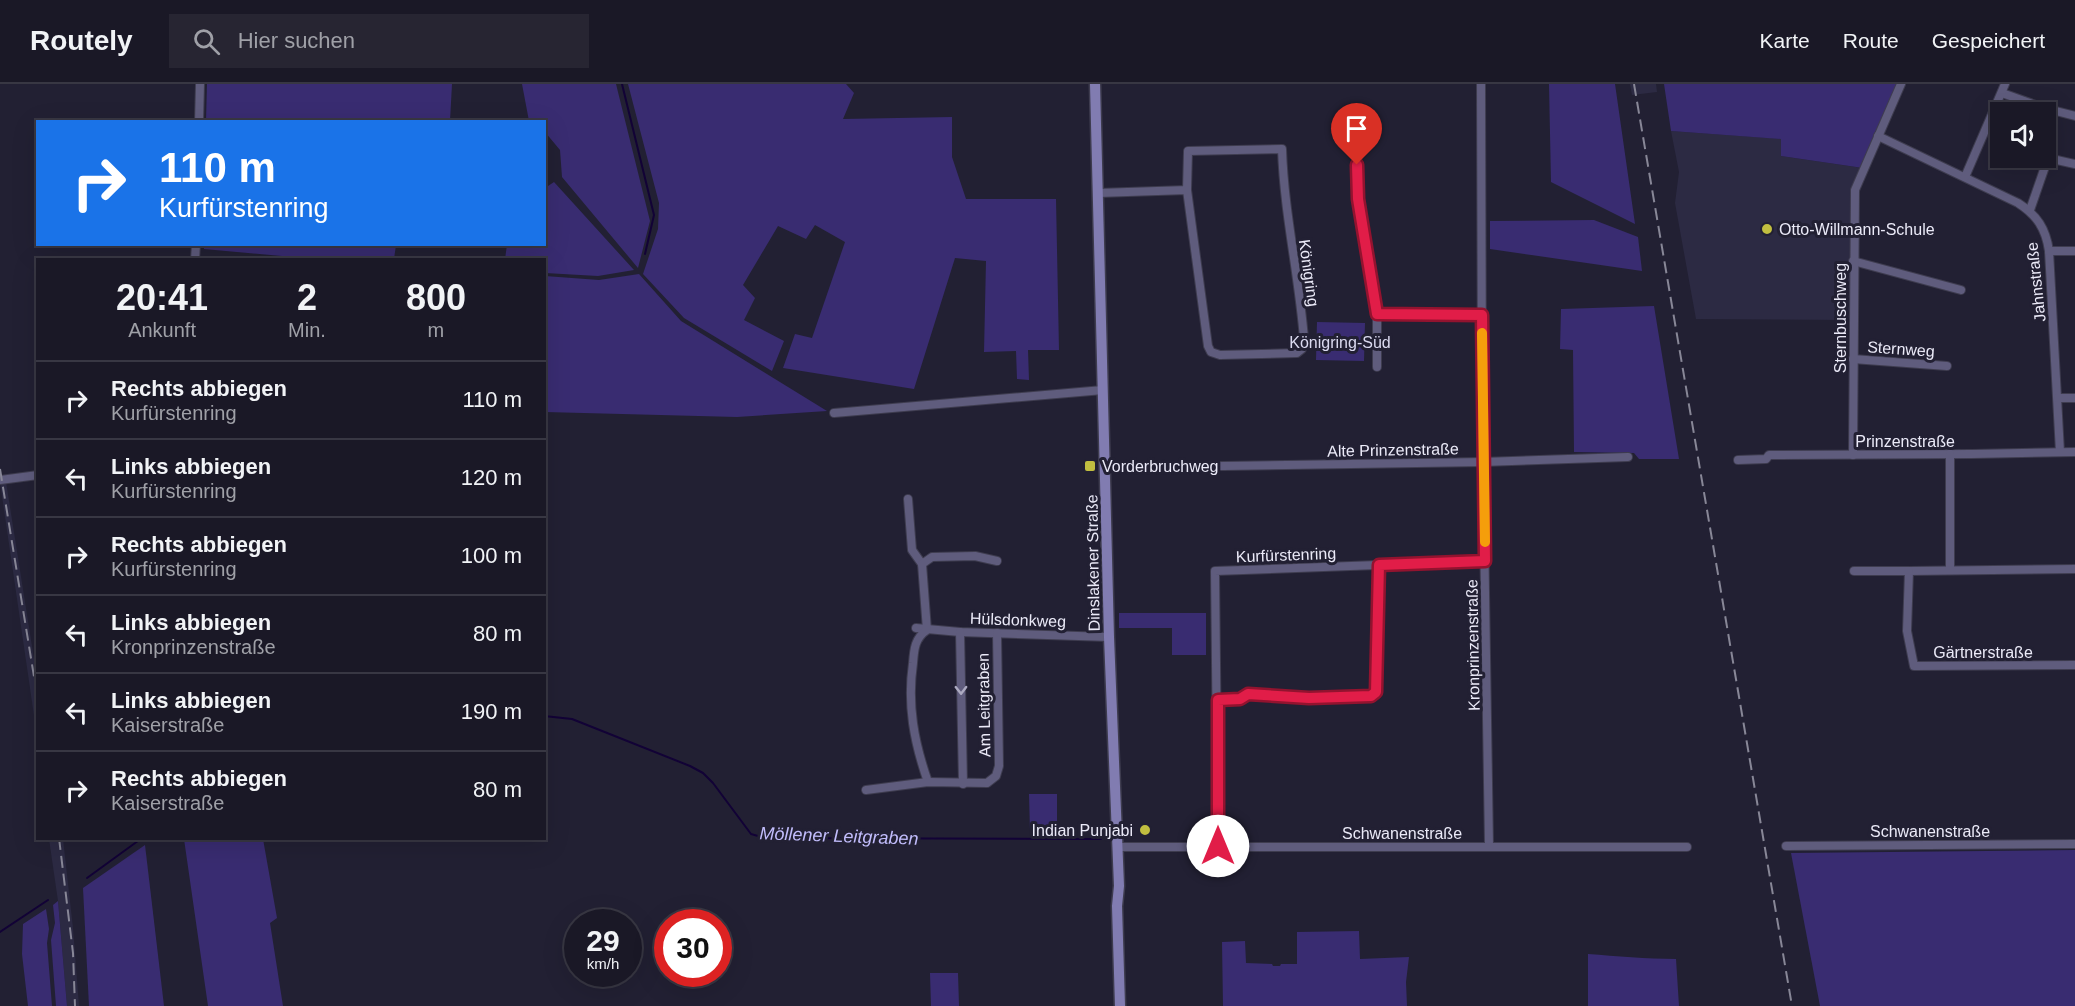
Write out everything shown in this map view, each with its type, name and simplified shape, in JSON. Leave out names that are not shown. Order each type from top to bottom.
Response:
[{"type":"main road","name":"Dinslakener Straße","points":[[1095,84],[1109,637],[1118,847],[1120,1006]]},
{"type":"street","points":[[199,120],[200,84]]},
{"type":"street","name":"Kronprinzenstraße","points":[[1481,84],[1483,462],[1489,846]]},
{"type":"street","name":"Sternbuschweg","points":[[1853,454],[1855,190],[1901,84]]},
{"type":"street","points":[[1965,177],[2005,84]]},
{"type":"street","points":[[2002,93],[2075,116]]},
{"type":"street","points":[[1878,136],[2030,210],[2048,158],[2075,164]]},
{"type":"street","points":[[1357,148],[1358,199],[1377,314],[1377,366]]},
{"type":"street","name":"Königring","points":[[1282,149],[1286,211],[1304,339],[1302,349],[1297,353],[1220,355],[1211,352],[1208,346],[1187,190],[1188,151],[1282,149]]},
{"type":"street","points":[[1098,193],[1187,190]]},
{"type":"street","name":"Jahnstraße","points":[[2030,210],[2041,223],[2049,251],[2060,452]]},
{"type":"street","points":[[2049,251],[2075,251]]},
{"type":"street","points":[[1853,261],[1961,290]]},
{"type":"street","points":[[1377,314],[1482,315]]},
{"type":"street","name":"Sternweg","points":[[1853,359],[1947,366]]},
{"type":"street","points":[[834,413],[1103,390]]},
{"type":"street","points":[[2058,398],[2075,398]]},
{"type":"street","name":"Prinzenstraße","points":[[1738,460],[1766,459],[1769,455],[2075,452]]},
{"type":"street","points":[[1950,454],[1950,569]]},
{"type":"street","name":"Alte Prinzenstraße","points":[[1159,467],[1483,462],[1628,457]]},
{"type":"street","points":[[0,480],[36,475]]},
{"type":"street","points":[[908,499],[912,550],[922,564],[927,630],[919,635],[916,644],[910,686],[911,721],[928,782]]},
{"type":"street","points":[[922,564],[932,557],[975,556],[997,561]]},
{"type":"street","name":"Kurfürstenring","points":[[1218,846],[1215,571],[1485,561]]},
{"type":"street","points":[[1218,700],[1240,699],[1248,694],[1309,698],[1362,698],[1376,692],[1379,565]]},
{"type":"street","points":[[1854,571],[2075,569]]},
{"type":"street","name":"Gärtnerstraße","points":[[1909,571],[1907,631],[1914,666],[2075,665]]},
{"type":"street","name":"Hülsdonkweg","points":[[916,628],[960,632],[1109,637]]},
{"type":"street","name":"Am Leitgraben","points":[[960,632],[963,784]]},
{"type":"street","name":"Am Leitgraben","points":[[866,790],[928,782],[987,783],[996,776],[999,766],[997,633]]},
{"type":"street","name":"Schwanenstraße","points":[[1786,846],[2075,843]]},
{"type":"street","name":"Schwanenstraße","points":[[1118,847],[1687,847]]},
{"type":"shaded area","points":[[1630,84],[1656,84],[1657,92],[1632,95]]},
{"type":"shaded area","name":"Otto-Willmann-Schule","points":[[1671,131],[1782,139],[1781,156],[1863,168],[1855,190],[1853,320],[1696,319],[1675,203],[1679,172]]},
{"type":"shaded area","points":[[0,482],[6,482],[36,672],[36,729]]},
{"type":"shaded area","points":[[49,840],[63,840],[79,1006],[67,1006],[58,901]]},
{"type":"green space","points":[[207,84],[452,84],[450,120],[206,120]]},
{"type":"green space","points":[[522,84],[616,84],[650,221],[638,268],[562,177],[560,150],[546,133],[546,120],[529,120]]},
{"type":"green space","points":[[628,84],[846,84],[854,93],[843,119],[952,117],[952,157],[966,199],[1056,199],[1059,350],[1028,350],[1029,380],[1017,379],[1016,351],[984,352],[986,261],[955,258],[914,389],[783,368],[795,334],[812,338],[845,242],[815,225],[806,239],[778,226],[743,285],[755,298],[744,320],[784,341],[772,371],[684,318],[643,274],[658,229],[659,203]]},
{"type":"green space","points":[[1549,84],[1615,84],[1635,224],[1551,182]]},
{"type":"green space","points":[[1664,84],[1901,84],[1863,168],[1781,156],[1781,139],[1671,131]]},
{"type":"green space","points":[[554,182],[634,270],[598,276],[546,273],[546,258],[505,258],[507,246],[546,246],[546,187]]},
{"type":"green space","points":[[1594,220],[1638,237],[1642,271],[1490,249],[1490,221]]},
{"type":"green space","points":[[204,246],[396,246],[394,258],[304,258],[204,249]]},
{"type":"green space","points":[[639,274],[681,321],[827,411],[737,417],[546,412],[546,276],[599,280]]},
{"type":"green space","points":[[1654,306],[1679,459],[1639,459],[1634,453],[1574,452],[1573,350],[1560,349],[1561,309]]},
{"type":"green space","name":"Königring-Süd","points":[[1317,322],[1365,323],[1364,361],[1316,360]]},
{"type":"green space","points":[[1119,613],[1206,613],[1206,655],[1172,655],[1172,628],[1119,628]]},
{"type":"green space","points":[[1029,794],[1057,794],[1057,830],[1030,831]]},
{"type":"green space","points":[[184,840],[263,840],[277,918],[270,923],[283,1006],[208,1006]]},
{"type":"green space","points":[[145,845],[164,1006],[89,1006],[83,888]]},
{"type":"green space","points":[[2075,850],[2075,1006],[1820,1006],[1791,853]]},
{"type":"green space","points":[[58,901],[67,1006],[56,1006],[51,940],[55,923],[53,905]]},
{"type":"green space","points":[[46,909],[52,1006],[28,1006],[22,954],[23,924]]},
{"type":"green space","points":[[1359,931],[1360,959],[1409,957],[1406,982],[1407,1006],[1223,1006],[1222,942],[1245,941],[1246,963],[1280,966],[1281,964],[1297,964],[1297,932]]},
{"type":"green space","points":[[1588,954],[1676,959],[1679,1006],[1588,1006]]},
{"type":"green space","points":[[930,973],[958,973],[959,1006],[931,1006]]},
{"type":"waterway","points":[[622,84],[654,215],[645,254]]},
{"type":"waterway","name":"Möllener Leitgraben","points":[[546,716],[572,719],[703,773],[751,834],[765,838],[1101,839]]},
{"type":"waterway","name":"Möllener Leitgraben","points":[[87,878],[139,840]]},
{"type":"waterway","name":"Möllener Leitgraben","points":[[0,932],[48,900]]},
{"type":"railway","points":[[1634,84],[1792,1006]]},
{"type":"railway","points":[[0,469],[36,689]]},
{"type":"railway","points":[[59,840],[73,953],[75,1006]]},
{"type":"slow traffic","points":[[1482,333],[1485,542]]},
{"type":"place","name":"Otto-Willmann-Schule","points":[[1767,229]]},
{"type":"place","name":"Vorderbruchweg","points":[[1090,466]]},
{"type":"place","name":"Indian Punjabi","points":[[1145,830]]},
{"type":"route","points":[[1218,846],[1218,700],[1240,699],[1248,694],[1309,698],[1371,696],[1376,692],[1379,565],[1485,561],[1482,315],[1377,314],[1358,199],[1357,165]]}]
